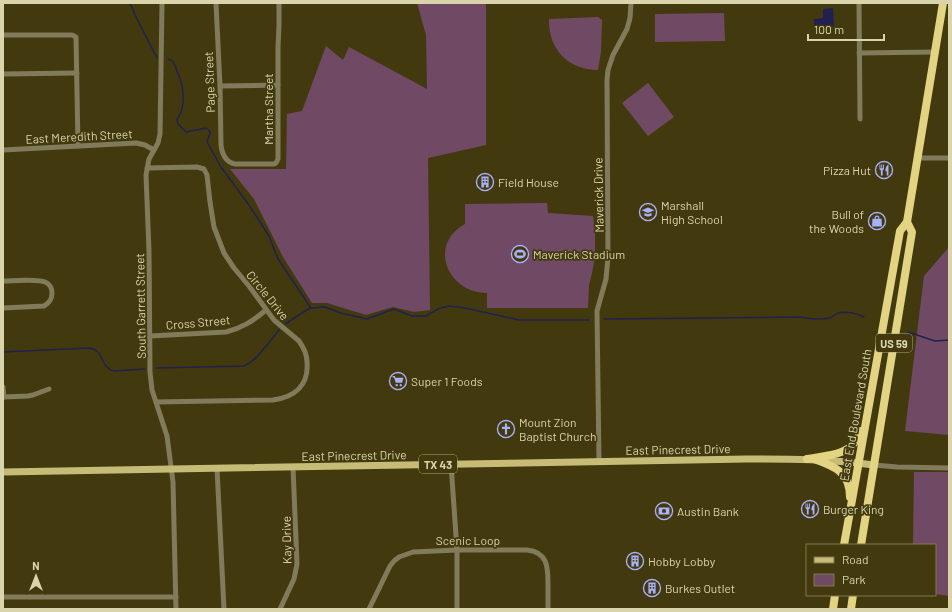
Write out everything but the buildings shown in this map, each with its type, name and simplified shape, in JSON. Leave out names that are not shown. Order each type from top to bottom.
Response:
[{"type":"highway","name":"East End Boulevard South","points":[[861,544],[912,232],[908,222],[943,3]]},
{"type":"highway","name":"East End Boulevard South","points":[[844,544],[900,231],[908,222]]},
{"type":"highway","points":[[811,459],[839,453],[850,448],[855,444],[859,437],[867,415]]},
{"type":"highway","points":[[811,459],[825,463],[839,470],[845,476],[850,488],[850,510]]},
{"type":"highway","points":[[833,609],[835,596]]},
{"type":"highway","points":[[851,609],[853,596]]},
{"type":"main road","name":"East Pinecrest Drive","points":[[3,472],[811,459],[874,465]]},
{"type":"street","name":"South Garrett Street","points":[[162,3],[160,128],[159,138],[149,160],[146,175],[151,384],[167,436],[171,469],[173,489],[176,609]]},
{"type":"street","name":"Page Street","points":[[216,3],[221,145],[223,154],[227,160]]},
{"type":"street","name":"Martha Street","points":[[227,160],[235,164],[274,164],[278,161],[279,3]]},
{"type":"street","name":"Maverick Drive","points":[[599,462],[597,311],[606,279],[608,258],[607,80],[608,70],[613,55],[627,29],[630,18],[631,3]]},
{"type":"street","points":[[859,3],[860,119]]},
{"type":"street","points":[[3,35],[72,35],[76,37],[78,146]]},
{"type":"street","points":[[859,53],[936,52]]},
{"type":"street","points":[[3,74],[76,73]]},
{"type":"street","points":[[220,86],[278,85]]},
{"type":"street","name":"East Meredith Street","points":[[3,150],[136,142],[154,150]]},
{"type":"street","points":[[918,158],[949,158]]},
{"type":"street","name":"Circle Drive","points":[[147,168],[197,166],[204,169],[207,175],[214,227],[226,257],[277,324],[299,341],[306,353],[308,366],[303,384],[296,392],[284,398],[273,400],[156,402]]},
{"type":"street","points":[[3,282],[32,280],[44,281],[50,286],[52,296],[48,304],[44,306],[3,308]]},
{"type":"street","name":"Cross Street","points":[[150,336],[231,331],[248,324],[266,310]]},
{"type":"street","points":[[3,387],[4,397],[34,395],[49,389]]},
{"type":"street","points":[[451,464],[457,550],[457,609]]},
{"type":"street","points":[[874,465],[949,468]]},
{"type":"street","name":"Kay Drive","points":[[280,609],[294,579],[297,564],[293,467]]},
{"type":"street","points":[[217,468],[224,609]]},
{"type":"street","name":"Scenic Loop","points":[[369,609],[390,566],[394,561],[413,552],[457,550],[527,550],[537,553],[544,559],[548,568],[548,609]]},
{"type":"street","points":[[3,597],[176,597]]},
{"type":"green space","points":[[417,3],[486,3],[486,145],[428,158],[430,310],[414,312],[393,307],[366,315],[327,303],[312,303],[283,257],[254,199],[230,169],[286,169],[287,114],[302,111],[326,46],[343,60],[349,47],[427,89],[426,35]]},
{"type":"green space","points":[[724,13],[725,41],[655,42],[655,14]]},
{"type":"green space","points":[[598,17],[602,20],[601,52],[598,70],[587,69],[569,62],[562,56],[552,40],[549,19]]},
{"type":"green space","points":[[648,83],[674,117],[648,136],[622,103]]},
{"type":"green space","name":"Maverick Stadium","points":[[547,203],[548,213],[593,216],[595,231],[595,257],[589,285],[588,308],[487,308],[487,293],[473,291],[462,285],[453,277],[447,266],[445,255],[447,244],[453,233],[465,224],[465,204]]},
{"type":"green space","points":[[949,247],[949,435],[905,431],[924,276]]},
{"type":"green space","points":[[914,472],[949,472],[949,596],[936,594],[936,544],[913,544]]},
{"type":"shaded area","points":[[833,8],[834,26],[814,27],[814,19],[823,18],[823,9]]},
{"type":"waterway","points":[[130,3],[157,58]]},
{"type":"waterway","points":[[168,59],[175,65],[183,89],[183,102],[177,120],[178,124],[186,132],[206,128],[209,130],[210,133],[207,142],[221,167],[249,205],[269,236],[278,259],[311,308],[325,307],[341,313],[367,319],[394,309],[412,316],[426,316],[438,309],[448,306],[465,308],[519,320],[589,320]]},
{"type":"waterway","points":[[285,324],[310,308]]},
{"type":"waterway","points":[[604,319],[801,317],[819,319],[830,318],[838,313],[844,312],[855,313],[864,317]]},
{"type":"waterway","points":[[157,368],[244,366],[257,357],[279,330]]},
{"type":"waterway","points":[[908,332],[935,341],[949,340]]},
{"type":"waterway","points":[[3,352],[89,348],[98,352],[106,366],[114,371],[145,369]]},
{"type":"place","name":"Pizza Hut","points":[[884,170]]},
{"type":"place","name":"Field House","points":[[485,182]]},
{"type":"place","name":"Marshall High School","points":[[648,212]]},
{"type":"place","name":"Bull of the Woods","points":[[877,221]]},
{"type":"place","name":"Maverick Stadium","points":[[520,254]]},
{"type":"place","name":"Super 1 Foods","points":[[398,381]]},
{"type":"place","name":"Mount Zion Baptist Church","points":[[506,429]]},
{"type":"place","name":"Burger King","points":[[810,509]]},
{"type":"place","name":"Austin Bank","points":[[664,511]]},
{"type":"place","name":"Hobby Lobby","points":[[635,561]]},
{"type":"place","name":"Burkes Outlet","points":[[652,588]]}]
